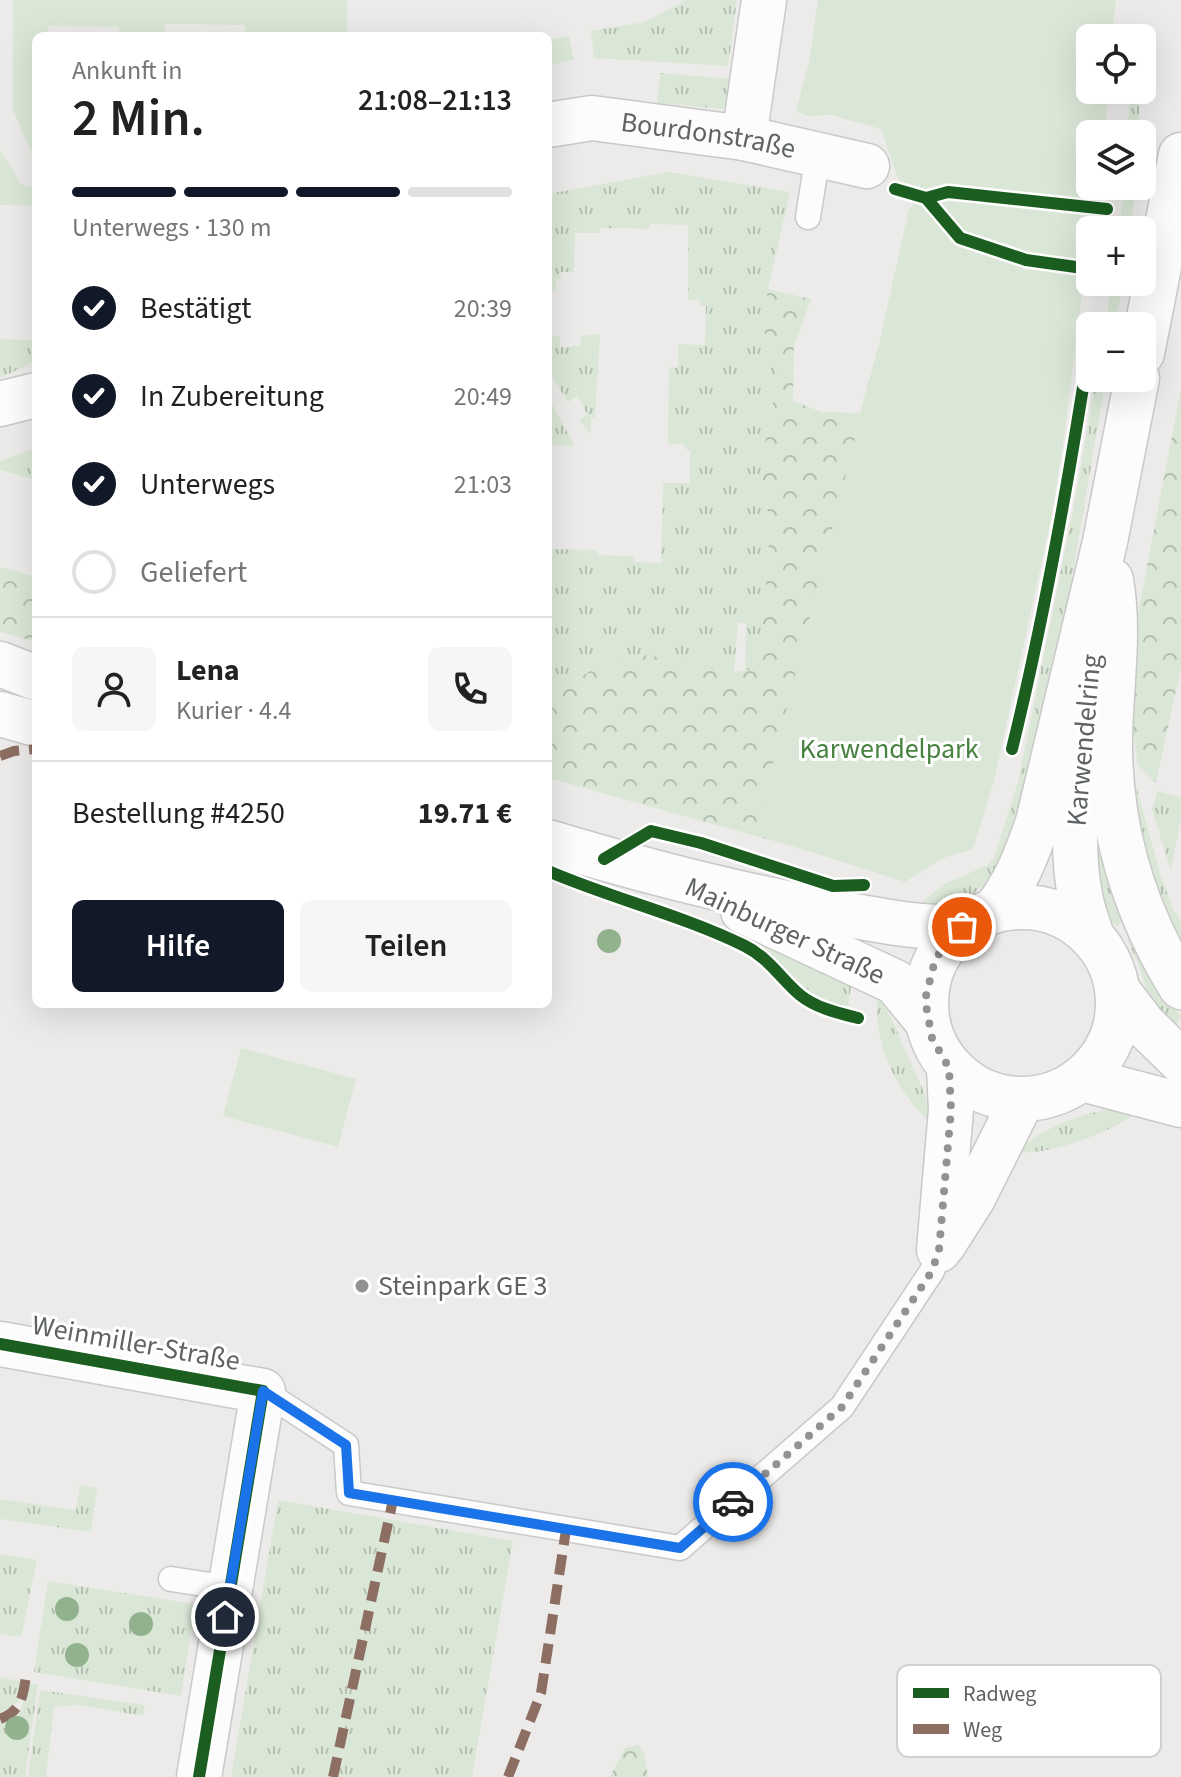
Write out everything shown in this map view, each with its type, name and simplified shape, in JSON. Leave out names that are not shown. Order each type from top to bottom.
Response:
[{"type":"main road","points":[[744,138],[764,0]]},
{"type":"main road","name":"Bourdonstraße","points":[[552,124],[592,118],[744,138],[867,166]]},
{"type":"main road","points":[[1150,312],[1181,155]]},
{"type":"main road","name":"Karwendelring","points":[[978,919],[1010,890],[1024,863],[1038,822],[1105,542],[1134,392]]},
{"type":"main road","points":[[0,404],[32,396]]},
{"type":"main road","points":[[1105,542],[1114,597],[1110,739],[1114,818],[1133,889],[1150,930],[1181,987]]},
{"type":"main road","name":"Karwendelring","points":[[1092,937],[1080,896],[1075,824],[1105,542]]},
{"type":"main road","points":[[0,664],[32,676]]},
{"type":"main road","points":[[0,683],[32,687]]},
{"type":"main road","points":[[0,714],[32,723]]},
{"type":"main road","points":[[0,735],[7,729],[32,725]]},
{"type":"main road","name":"Mainburger Straße","points":[[552,843],[672,879],[885,922],[941,928],[1027,907],[1057,913],[1076,923],[1092,937],[1109,962],[1118,991],[1118,1010],[1107,1049],[1082,1079],[1063,1091],[1043,1098],[1022,1100],[982,1092],[949,1068],[932,1038],[925,1000],[935,960],[947,942],[978,919]]},
{"type":"main road","name":"Mainburger Straße","points":[[672,879],[895,982],[927,1021]]},
{"type":"main road","name":"Mainburger Straße","points":[[1118,991],[1144,1025],[1181,1061]]},
{"type":"main road","points":[[939,1250],[951,1110],[949,1068]]},
{"type":"main road","points":[[1082,1079],[1181,1105]]},
{"type":"main road","points":[[939,1250],[973,1198],[1022,1100]]},
{"type":"main road","name":"Weinmiller-Straße","points":[[0,1344],[263,1391]]},
{"type":"main road","points":[[199,1777],[263,1391]]},
{"type":"lane","points":[[808,217],[818,154]]},
{"type":"lane","points":[[263,1391],[346,1445],[349,1493],[680,1548],[842,1407],[932,1271],[939,1250]]},
{"type":"lane","points":[[171,1579],[230,1588]]},
{"type":"green space","points":[[13,0],[347,0],[347,32],[245,32],[245,25],[165,24],[165,32],[119,32],[119,27],[48,26],[48,32],[32,32],[32,154],[13,110]]},
{"type":"green space","points":[[686,0],[737,0],[728,66],[594,58],[591,31],[644,22]]},
{"type":"green space","name":"Karwendelpark","points":[[818,0],[1116,0],[1113,24],[1076,24],[1076,104],[1107,104],[1106,120],[1076,120],[1076,200],[1095,200],[1093,216],[1076,216],[1076,296],[1082,296],[1080,312],[1076,312],[1076,342],[1065,430],[1052,514],[994,781],[973,849],[943,858],[905,882],[755,834],[879,344],[909,209],[913,205],[899,181],[881,129],[831,115],[806,116],[796,111],[809,62]]},
{"type":"green space","points":[[569,36],[574,60],[552,64],[552,39]]},
{"type":"green space","points":[[660,73],[735,79],[728,106],[723,109],[657,103]]},
{"type":"green space","points":[[1129,104],[1139,104],[1139,120],[1128,120]]},
{"type":"green space","points":[[0,149],[21,184],[32,187],[32,206],[0,205]]},
{"type":"green space","points":[[668,172],[790,192],[762,328],[777,357],[776,394],[767,424],[762,474],[765,504],[771,518],[760,653],[750,670],[745,671],[746,623],[738,622],[734,672],[724,673],[687,660],[606,662],[565,686],[552,685],[552,549],[597,550],[597,555],[633,556],[634,562],[661,563],[663,483],[690,483],[690,449],[685,448],[684,444],[668,444],[669,368],[678,367],[678,344],[705,345],[706,306],[700,306],[699,300],[688,300],[688,225],[650,224],[649,229],[601,228],[600,233],[575,233],[574,272],[561,272],[560,279],[556,279],[556,292],[552,290],[552,193]]},
{"type":"green space","points":[[1122,200],[1134,200],[1133,216],[1121,216]]},
{"type":"green space","points":[[768,289],[811,299],[794,347],[793,401],[822,412],[860,413],[879,344],[792,846],[552,779],[552,685],[565,686],[606,662],[641,655],[687,660],[724,673],[750,670],[760,653],[771,518],[765,504],[762,474],[767,424],[776,393],[777,357],[762,328]]},
{"type":"green space","points":[[1110,296],[1120,296],[1118,312],[1107,312]]},
{"type":"green space","points":[[600,334],[595,418],[591,418],[591,435],[579,420],[587,414],[577,396],[568,402],[552,377],[552,337],[560,336],[560,347],[580,346],[581,336]]},
{"type":"green space","points":[[0,339],[32,340],[32,363],[0,378]]},
{"type":"green space","points":[[1181,388],[1181,667],[1156,783],[1138,765],[1129,702],[1136,624]]},
{"type":"green space","points":[[1094,392],[1104,392],[1055,677],[1025,810],[994,877],[973,894],[949,905],[915,908],[944,884],[988,865],[994,858],[1018,782]]},
{"type":"green space","points":[[552,404],[575,446],[552,445]]},
{"type":"green space","points":[[32,449],[32,479],[0,470],[0,461]]},
{"type":"green space","points":[[0,567],[32,576],[32,641],[0,632]]},
{"type":"green space","points":[[1129,760],[1161,876],[1181,922],[1181,961],[1142,875]]},
{"type":"green space","points":[[1157,791],[1181,797],[1181,817],[1171,871],[1152,810]]},
{"type":"green space","points":[[1089,842],[1103,843],[1127,919],[1116,926],[1104,911]]},
{"type":"green space","points":[[1133,935],[1181,1017],[1171,1031],[1151,1003],[1127,939]]},
{"type":"green space","points":[[752,940],[852,978],[848,1009],[817,997],[777,962],[751,945]]},
{"type":"green space","points":[[877,997],[892,1020],[920,1083],[932,1124],[908,1097],[890,1067],[880,1034]]},
{"type":"green space","points":[[241,1048],[356,1079],[338,1147],[223,1116]]},
{"type":"green space","points":[[1123,1108],[1140,1110],[1115,1126],[1081,1140],[1046,1150],[1017,1152],[1052,1127],[1066,1121],[1094,1112]]},
{"type":"green space","points":[[80,1485],[97,1488],[91,1532],[0,1519],[0,1499],[76,1510]]},
{"type":"green space","points":[[278,1500],[513,1541],[472,1777],[231,1777]]},
{"type":"green space","points":[[0,1554],[37,1560],[21,1637],[0,1634]]},
{"type":"green space","points":[[48,1581],[195,1604],[181,1696],[34,1672]]},
{"type":"green space","points":[[0,1677],[24,1682],[18,1702],[0,1716]]},
{"type":"green space","points":[[30,1683],[38,1684],[25,1777],[0,1777],[0,1723],[20,1711]]},
{"type":"green space","points":[[40,1690],[145,1705],[143,1716],[79,1705],[54,1707],[46,1777],[28,1777]]},
{"type":"green space","points":[[638,1745],[644,1752],[648,1777],[610,1777],[625,1748]]},
{"type":"marked path","points":[[0,756],[32,749]]},
{"type":"marked path","points":[[333,1777],[393,1500]]},
{"type":"marked path","points":[[508,1777],[541,1693],[566,1530]]},
{"type":"marked path","points":[[0,1719],[17,1707],[26,1676]]},
{"type":"cycle path","points":[[895,189],[926,198],[960,238],[1026,260],[1076,267]]},
{"type":"cycle path","points":[[926,198],[948,192],[1107,209]]},
{"type":"cycle path","points":[[1012,749],[1056,547],[1082,392]]},
{"type":"cycle path","points":[[604,859],[651,831],[701,843],[833,886],[864,885]]},
{"type":"cycle path","points":[[552,873],[697,925],[745,946],[761,956],[806,1000],[858,1018]]},
{"type":"cycle path","points":[[0,1344],[263,1391],[199,1777]]},
{"type":"way so far","points":[[733,1502],[842,1407],[932,1271],[939,1250],[951,1110],[949,1068],[932,1038],[925,1000],[935,960],[962,927]]},
{"type":"place","name":"Steinpark GE 3","points":[[362,1286]]},
{"type":"route","points":[[225,1617],[263,1391],[346,1445],[349,1493],[680,1548],[733,1502]]}]
